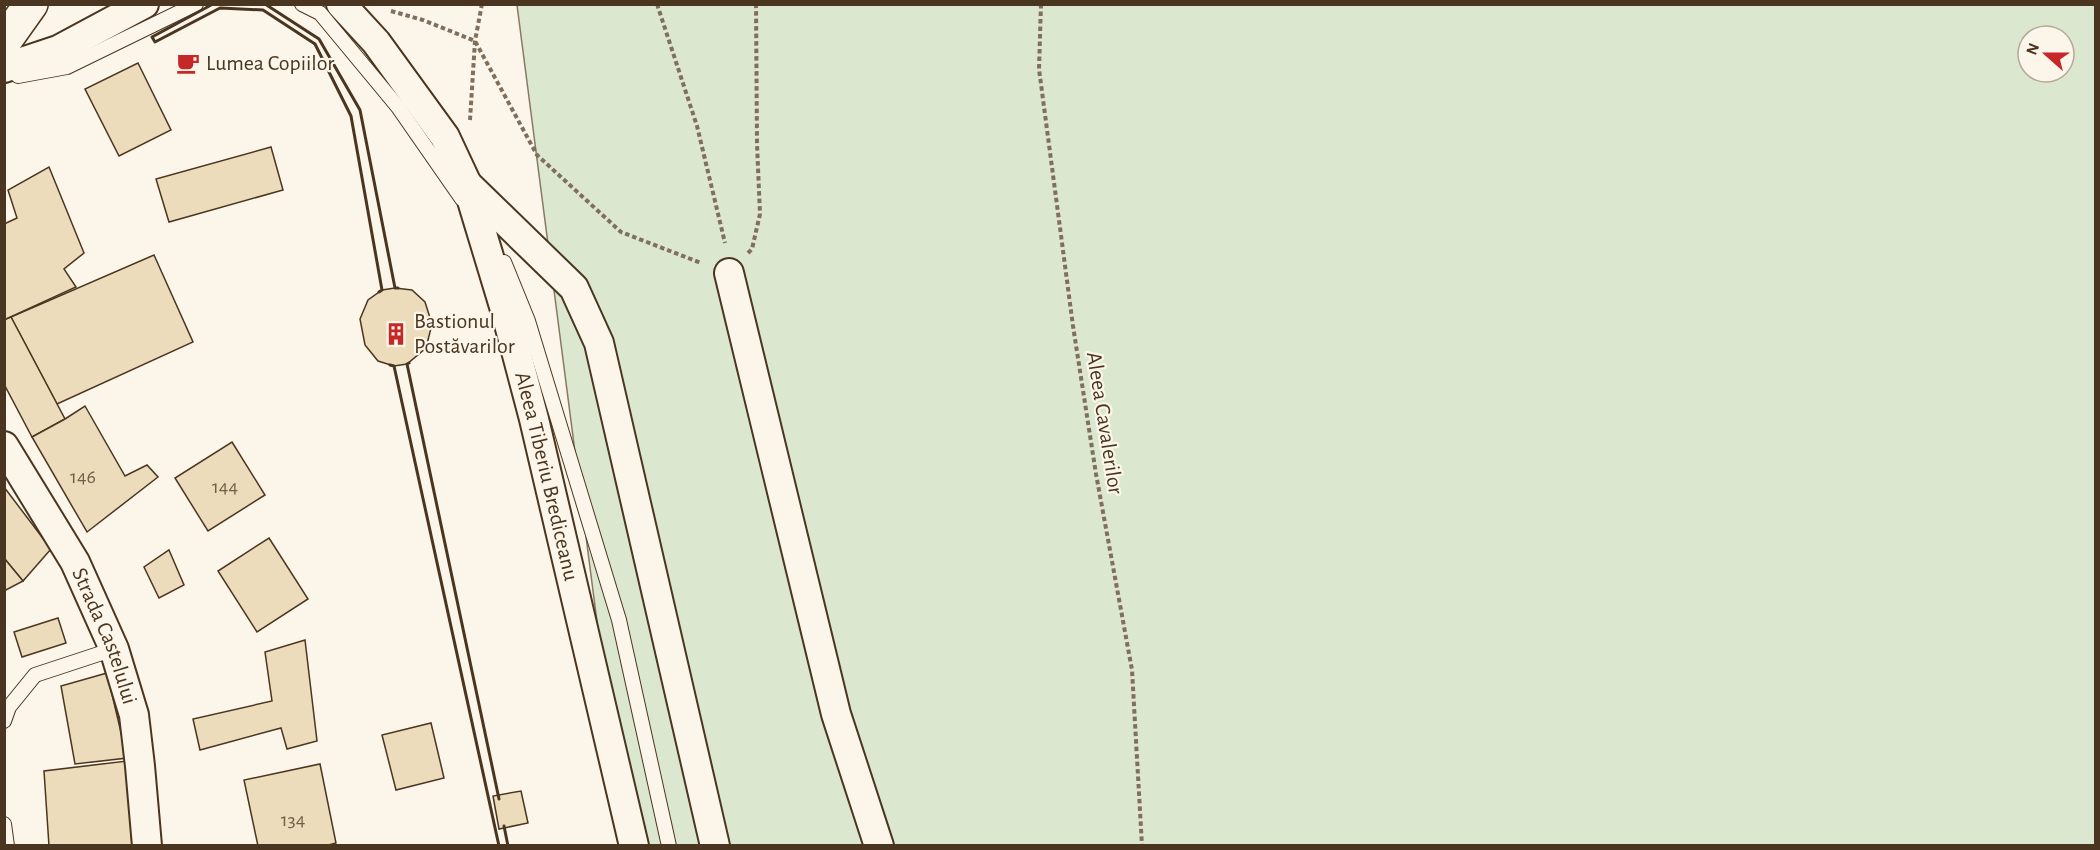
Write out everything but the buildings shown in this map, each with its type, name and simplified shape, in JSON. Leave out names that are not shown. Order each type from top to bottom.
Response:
[{"type":"street","points":[[4,42],[31,4]]},
{"type":"street","points":[[4,68],[58,50],[144,4]]},
{"type":"street","name":"Aleea Tiberiu Brediceanu","points":[[341,4],[376,42],[445,137],[467,184],[534,419],[634,846]]},
{"type":"street","points":[[467,184],[574,288],[599,343],[715,846]]},
{"type":"street","points":[[729,273],[837,714],[879,846]]},
{"type":"street","name":"Strada Castelului","points":[[4,446],[75,562],[114,650],[134,715],[141,766],[147,846]]},
{"type":"lane","points":[[4,77],[67,67],[196,4]]},
{"type":"lane","points":[[302,4],[320,14],[398,108],[501,255],[532,332],[619,620],[669,846]]},
{"type":"lane","points":[[4,722],[9,707],[35,675],[114,650]]},
{"type":"lane","points":[[4,824],[7,846]]},
{"type":"path","points":[[470,124],[474,41],[482,4]]},
{"type":"path","points":[[657,4],[697,126],[726,244],[729,273]]},
{"type":"path","points":[[729,273],[752,249],[760,214],[756,4]]},
{"type":"path","name":"Aleea Cavalerilor","points":[[1041,4],[1040,69],[1073,326],[1096,474],[1132,670],[1142,846]]},
{"type":"path","points":[[382,9],[423,20],[474,41],[537,155],[621,232],[729,273]]},
{"type":"green space","points":[[517,5],[2095,5],[2095,845],[626,845]]},
{"type":"wall","points":[[213,4],[152,37],[155,42],[220,8],[263,10],[315,44],[351,116],[382,290],[379,292]]},
{"type":"wall","points":[[265,4],[319,39],[360,110],[395,288],[398,288]]},
{"type":"wall","points":[[409,363],[407,364],[499,799]]},
{"type":"wall","points":[[390,365],[394,366],[499,846]]},
{"type":"wall","points":[[504,826],[508,846]]},
{"type":"place","name":"Lumea Copiilor","points":[[188,63]]},
{"type":"place","name":"Bastionul Postăvarilor","points":[[396,334]]}]
